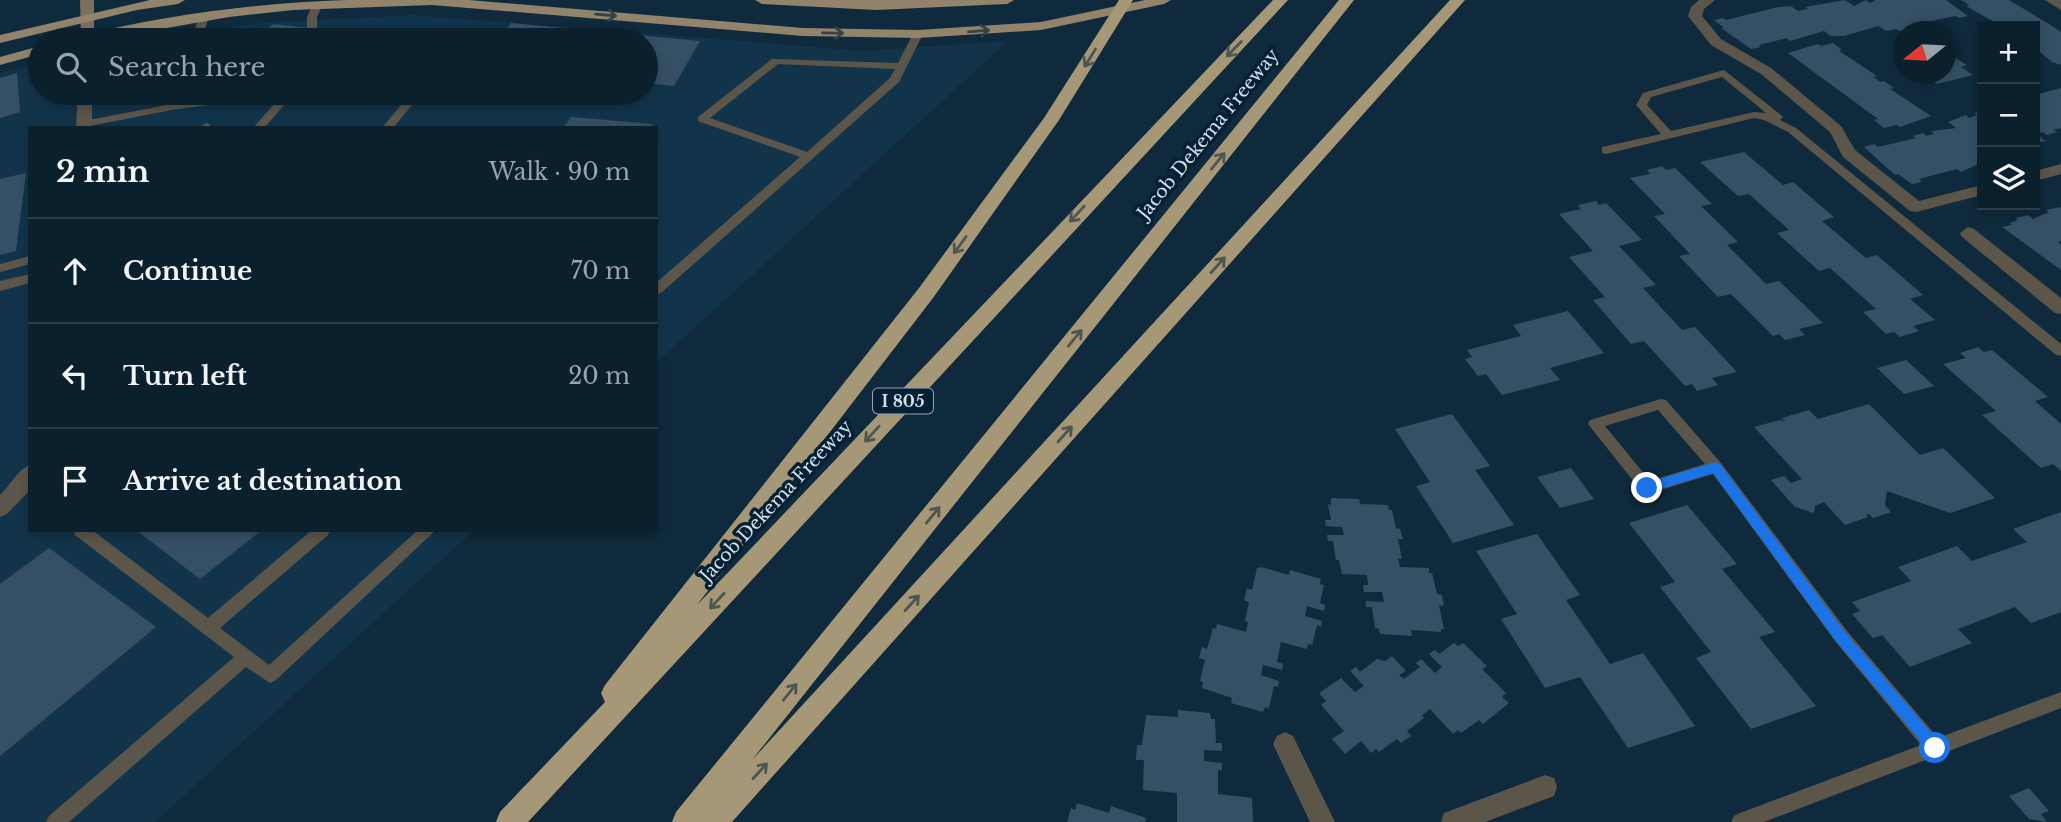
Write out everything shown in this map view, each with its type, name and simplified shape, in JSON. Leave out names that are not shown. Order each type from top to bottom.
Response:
[{"type":"highway","name":"Jacob Dekema Freeway","points":[[519,813],[1079,212],[1281,0]]},
{"type":"highway","name":"Jacob Dekema Freeway","points":[[686,822],[1347,0]]},
{"type":"highway","points":[[714,822],[1458,0]]},
{"type":"highway","points":[[519,813],[926,293],[1132,2]]},
{"type":"main road","points":[[86,28],[87,0]]},
{"type":"main road","points":[[44,28],[178,0]]},
{"type":"main road","points":[[762,0],[821,5],[1007,0]]},
{"type":"main road","points":[[1103,0],[1164,0]]},
{"type":"main road","points":[[147,28],[204,17],[317,6],[432,1],[803,32],[918,34],[1041,26],[1132,2]]},
{"type":"main road","points":[[918,34],[926,2]]},
{"type":"main road","points":[[0,39],[28,32]]},
{"type":"main road","points":[[0,61],[28,53]]},
{"type":"street","points":[[1708,0],[1698,7],[1695,16],[1708,36],[1766,71],[1836,129],[1849,153],[1916,207],[1977,191]]},
{"type":"street","points":[[2052,0],[2061,6]]},
{"type":"street","points":[[84,126],[85,105]]},
{"type":"street","points":[[2040,175],[2061,169]]},
{"type":"street","points":[[1968,233],[2061,308]]},
{"type":"street","points":[[14,501],[28,476]]},
{"type":"street","points":[[1285,744],[1323,822]]},
{"type":"street","points":[[1452,822],[1545,787]]},
{"type":"lane","points":[[312,28],[312,17],[317,6]]},
{"type":"lane","points":[[200,28],[204,17]]},
{"type":"lane","points":[[658,288],[895,80],[918,34]]},
{"type":"lane","points":[[808,156],[702,119],[776,61],[901,66]]},
{"type":"lane","points":[[1667,134],[1641,105],[1647,95],[1724,73],[2061,351]]},
{"type":"lane","points":[[84,126],[186,105]]},
{"type":"lane","points":[[260,126],[279,105]]},
{"type":"lane","points":[[389,126],[407,105]]},
{"type":"lane","points":[[1606,150],[1754,115],[1767,117],[1792,130]]},
{"type":"lane","points":[[0,268],[28,261]]},
{"type":"lane","points":[[0,286],[28,279]]},
{"type":"lane","points":[[1716,467],[1647,488],[1595,424],[1661,404],[1716,467],[1840,636],[1935,748]]},
{"type":"lane","points":[[83,532],[270,675],[427,532]]},
{"type":"lane","points":[[208,628],[321,532]]},
{"type":"lane","points":[[55,822],[246,657]]},
{"type":"lane","points":[[1740,822],[2061,700]]},
{"type":"shaded area","points":[[414,15],[577,28],[226,28],[260,23]]},
{"type":"shaded area","points":[[658,34],[865,51],[1008,41],[658,361],[658,126],[28,126],[28,532],[472,532],[155,822],[0,822],[0,73],[28,66],[28,105],[658,105]]},
{"type":"building","points":[[1845,0],[1854,6],[1866,0],[1870,3],[1876,0],[1946,0],[1968,16],[1932,21],[1893,21],[1893,30],[1886,31],[1878,26],[1844,36],[1831,36],[1824,31],[1751,49],[1714,20],[1726,20],[1778,7],[1791,6],[1798,11],[1808,9],[1805,7]]},
{"type":"building","points":[[1961,0],[2009,0],[2052,26],[2061,32],[2061,65],[2052,62],[2040,52],[2040,21],[1992,21],[1966,6],[1969,5]]},
{"type":"building","points":[[511,23],[564,28],[507,28]]},
{"type":"building","points":[[273,24],[311,28],[269,28]]},
{"type":"building","points":[[658,37],[700,41],[674,86],[658,84]]},
{"type":"building","points":[[1833,43],[1842,50],[1839,51],[1877,76],[1873,77],[1884,81],[1894,88],[1890,89],[1931,116],[1900,127],[1897,125],[1884,128],[1874,120],[1878,119],[1788,53],[1818,44],[1821,46]]},
{"type":"building","points":[[1956,58],[1967,65],[1961,67],[1973,75],[1956,79]]},
{"type":"building","points":[[17,73],[20,112],[0,118],[0,78]]},
{"type":"building","points":[[2061,88],[2061,128],[2053,130],[2057,132],[2047,135],[2040,133],[2040,94]]},
{"type":"building","points":[[1966,115],[1969,118],[1977,115],[1977,165],[1961,172],[1957,169],[1919,179],[1922,182],[1912,184],[1898,174],[1895,175],[1864,147],[1874,144],[1878,147],[1916,138],[1913,136],[1923,133],[1926,136],[1934,134],[1931,131],[1956,128],[1948,122]]},
{"type":"building","points":[[571,117],[653,124],[652,126],[564,126]]},
{"type":"building","points":[[1744,152],[1783,185],[1793,182],[1834,217],[1822,221],[1866,258],[1877,255],[1923,295],[1910,299],[1935,320],[1913,326],[1919,331],[1900,337],[1894,332],[1886,334],[1863,312],[1876,309],[1830,268],[1819,271],[1777,233],[1789,230],[1749,194],[1738,196],[1700,162]]},
{"type":"building","points":[[1662,166],[1666,170],[1675,168],[1712,204],[1701,206],[1738,242],[1727,245],[1766,284],[1779,281],[1823,323],[1799,329],[1805,335],[1785,340],[1779,334],[1773,336],[1731,294],[1718,297],[1679,256],[1690,254],[1654,216],[1665,214],[1630,178],[1650,174],[1647,170]]},
{"type":"building","points":[[26,173],[16,251],[0,255],[0,179]]},
{"type":"building","points":[[1596,201],[1599,205],[1606,203],[1642,240],[1619,246],[1656,285],[1643,288],[1682,330],[1695,327],[1737,372],[1712,378],[1718,385],[1697,391],[1692,384],[1685,386],[1644,341],[1631,344],[1593,300],[1605,297],[1569,257],[1593,251],[1559,214],[1581,209],[1578,205]]},
{"type":"building","points":[[2061,207],[2061,241],[2058,242],[2061,245],[2061,270],[2002,227],[2012,225],[2010,223],[2018,220],[2016,218],[2028,215],[2033,219],[2049,212],[2046,210]]},
{"type":"building","points":[[1568,311],[1604,353],[1550,368],[1560,380],[1502,395],[1486,374],[1478,376],[1465,359],[1472,357],[1467,350],[1521,336],[1513,325]]},
{"type":"building","points":[[1978,347],[1984,352],[1992,350],[2048,397],[2035,401],[2061,424],[2061,471],[2053,464],[2041,468],[1982,415],[1996,411],[1943,364],[1966,358],[1960,353]]},
{"type":"building","points":[[1906,360],[1934,386],[1904,394],[1877,368]]},
{"type":"building","points":[[1869,404],[1920,455],[1943,448],[1995,498],[1950,513],[1887,491],[1885,505],[1891,512],[1873,518],[1869,514],[1866,515],[1868,517],[1845,525],[1824,502],[1815,506],[1814,513],[1795,507],[1771,480],[1784,476],[1791,483],[1802,479],[1754,427],[1785,421],[1782,418],[1809,410],[1818,419]]},
{"type":"building","points":[[1452,414],[1490,466],[1475,470],[1514,525],[1453,543],[1416,486],[1430,482],[1395,429]]},
{"type":"building","points":[[1571,468],[1594,499],[1560,508],[1537,477]]},
{"type":"building","points":[[1331,498],[1359,499],[1360,504],[1388,505],[1403,539],[1398,539],[1402,559],[1398,558],[1400,567],[1429,568],[1437,594],[1442,595],[1444,606],[1439,605],[1444,629],[1441,629],[1441,632],[1411,630],[1412,636],[1380,634],[1379,629],[1375,628],[1372,607],[1366,607],[1366,601],[1384,602],[1382,592],[1364,592],[1363,585],[1368,585],[1367,575],[1342,574],[1339,560],[1336,560],[1333,541],[1328,541],[1327,535],[1344,535],[1342,527],[1326,526],[1325,520],[1331,520],[1328,504],[1331,505]]},
{"type":"building","points":[[1687,505],[1737,564],[1722,569],[1775,632],[1759,637],[1816,706],[1751,729],[1696,658],[1711,652],[1660,587],[1675,582],[1629,523]]},
{"type":"building","points":[[2061,512],[2061,612],[2031,623],[2015,607],[1958,629],[1972,643],[1910,667],[1882,635],[1873,638],[1852,614],[1860,611],[1852,602],[1911,581],[1898,567],[1957,546],[1972,561],[2027,542],[2013,529]]},
{"type":"building","points":[[139,532],[259,532],[200,579]]},
{"type":"building","points":[[1537,534],[1580,595],[1566,600],[1610,664],[1643,653],[1695,726],[1628,748],[1580,677],[1545,688],[1501,619],[1517,614],[1476,551]]},
{"type":"building","points":[[49,548],[156,627],[0,756],[0,584]]},
{"type":"building","points":[[1257,568],[1289,575],[1290,570],[1321,579],[1320,584],[1324,585],[1320,603],[1325,605],[1324,611],[1307,606],[1305,616],[1322,621],[1321,627],[1317,625],[1312,645],[1308,644],[1307,649],[1281,642],[1277,662],[1283,664],[1282,670],[1263,665],[1261,675],[1279,681],[1278,687],[1274,686],[1269,708],[1265,707],[1263,712],[1231,703],[1232,698],[1202,688],[1203,682],[1200,681],[1205,660],[1199,658],[1202,647],[1207,649],[1213,628],[1216,629],[1217,624],[1246,632],[1249,602],[1244,600],[1247,588],[1252,590]]},
{"type":"building","points":[[1454,643],[1458,646],[1463,643],[1487,666],[1482,669],[1506,693],[1502,697],[1509,703],[1483,724],[1479,720],[1461,733],[1458,730],[1453,734],[1430,709],[1422,715],[1424,718],[1407,731],[1411,736],[1401,743],[1397,739],[1379,752],[1376,749],[1371,753],[1361,741],[1345,754],[1332,739],[1344,731],[1321,705],[1326,701],[1319,693],[1341,678],[1355,692],[1364,686],[1350,671],[1356,667],[1360,672],[1377,659],[1385,661],[1392,656],[1406,671],[1399,675],[1404,679],[1420,667],[1416,663],[1421,659],[1435,673],[1442,667],[1429,654],[1435,650],[1439,654]]},
{"type":"building","points":[[1178,710],[1210,713],[1211,719],[1215,719],[1216,743],[1222,743],[1222,751],[1204,750],[1204,761],[1222,763],[1222,770],[1218,770],[1218,794],[1252,798],[1253,822],[1177,822],[1177,793],[1143,790],[1144,760],[1136,760],[1137,745],[1142,745],[1146,715],[1178,717]]},
{"type":"building","points":[[2029,788],[2049,811],[2041,814],[2047,822],[2029,819],[2009,796]]},
{"type":"building","points":[[1077,803],[1109,813],[1111,806],[1146,818],[1145,822],[1067,822],[1071,808],[1075,810]]},
{"type":"route","points":[[1647,488],[1716,467],[1840,636],[1935,748]]}]
